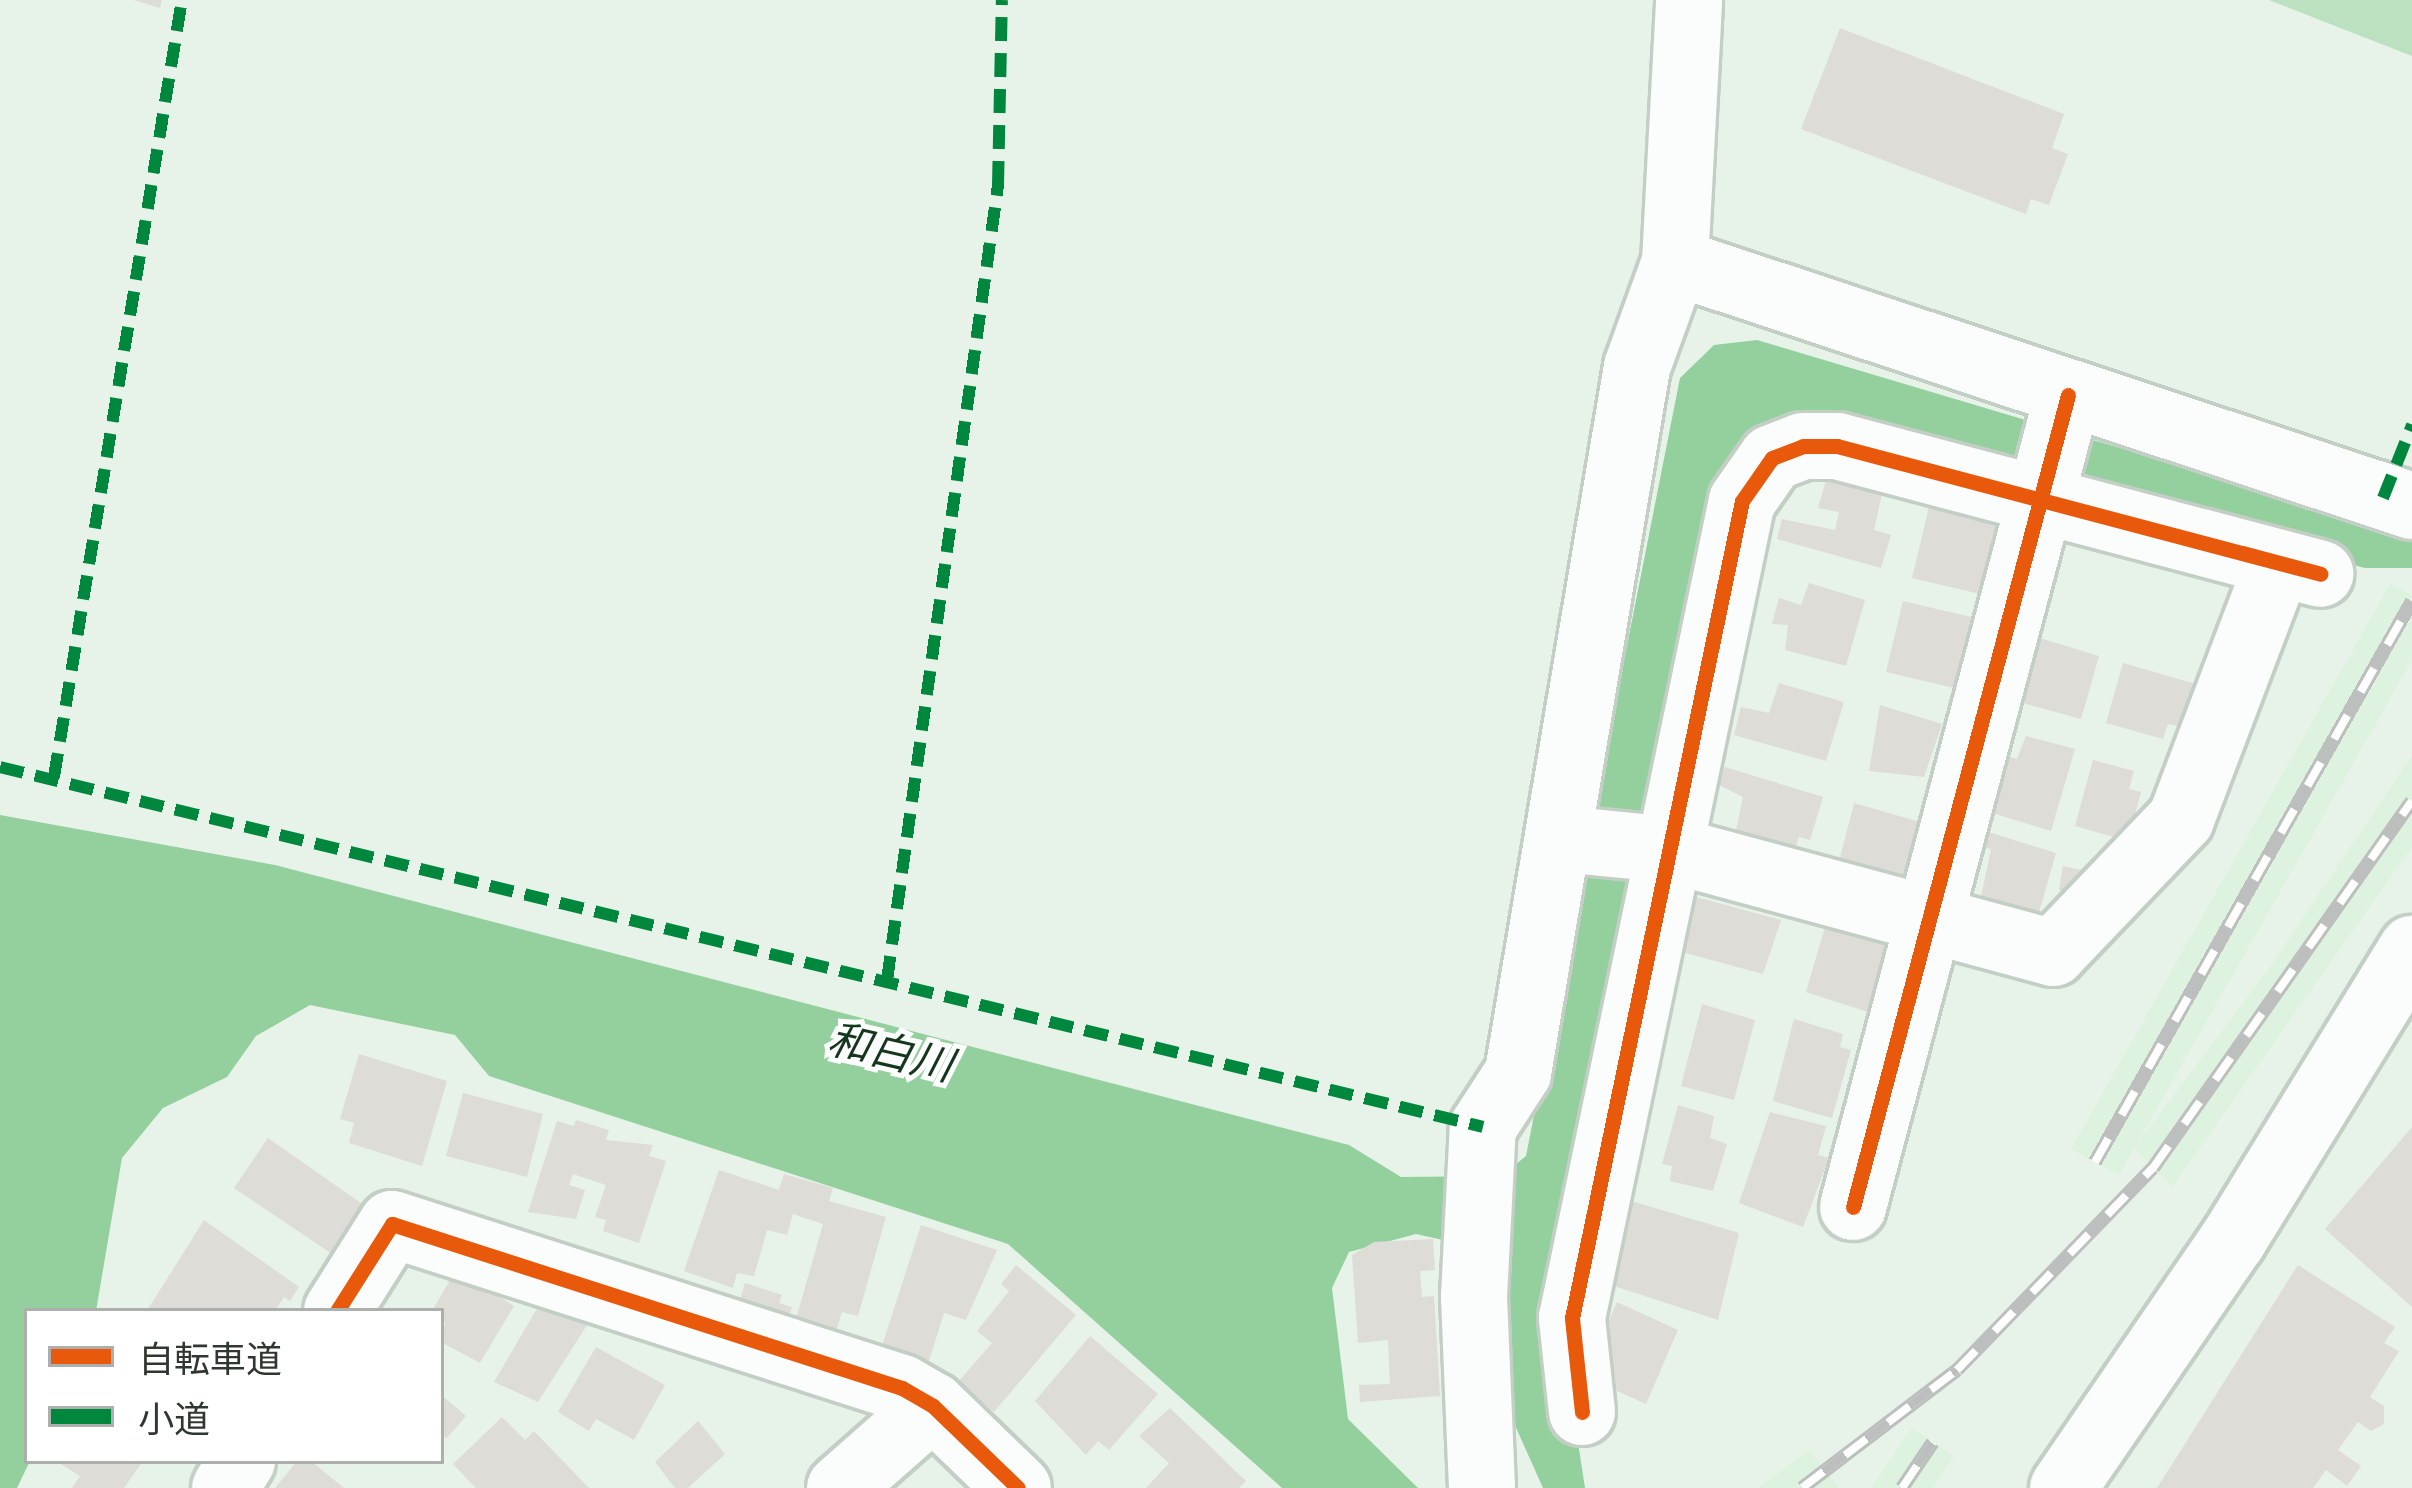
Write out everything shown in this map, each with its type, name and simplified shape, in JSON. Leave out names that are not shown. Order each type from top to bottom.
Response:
[{"type":"street","points":[[1482,1488],[1474,1296],[1483,1127],[1518,1073],[1562,839],[1637,368],[1675,262],[1689,0]]},
{"type":"street","points":[[1675,262],[2412,506]]},
{"type":"street","points":[[1853,1207],[2068,395]]},
{"type":"street","points":[[1562,839],[1672,850],[2053,953],[2181,819],[2299,570],[1838,446],[1803,446],[1772,458],[1742,501],[1672,850],[1572,1318],[1582,1412]]},
{"type":"street","points":[[2063,1488],[2233,1240],[2412,949]]},
{"type":"street","points":[[339,1308],[392,1224],[902,1388],[933,1406],[1018,1488]]},
{"type":"street","points":[[840,1488],[933,1406]]},
{"type":"shaded area","points":[[2269,0],[2412,0],[2412,56]]},
{"type":"shaded area","points":[[2390,584],[2412,595],[2412,660],[2135,1147],[2270,967],[2412,755],[2412,847],[2172,1187],[2134,1148],[2119,1175],[2071,1149]]},
{"type":"shaded area","points":[[1912,1428],[1954,1456],[1933,1488],[1871,1488]]},
{"type":"shaded area","points":[[1809,1450],[1839,1488],[1758,1488]]},
{"type":"water","name":"和白川","points":[[1757,340],[2412,535],[2412,568],[2365,568],[2063,489],[1792,437],[1561,1332],[1585,1488],[1543,1488],[1505,1403],[1492,1251],[1416,1234],[1349,1252],[1332,1288],[1348,1419],[1418,1488],[1282,1488],[1008,1244],[489,1076],[455,1035],[310,1005],[256,1036],[227,1077],[163,1108],[122,1158],[97,1308],[24,1308],[24,1464],[29,1464],[17,1488],[0,1488],[0,815],[275,865],[1349,1145],[1401,1177],[1501,1176],[1526,1156],[1680,378],[1714,345]]},
{"type":"building","points":[[134,0],[162,0],[160,8]]},
{"type":"building","points":[[1840,28],[2064,114],[2052,148],[2068,154],[2049,205],[2031,199],[2026,214],[1801,129]]},
{"type":"building","points":[[1827,477],[1882,494],[1874,530],[1891,535],[1881,568],[1777,539],[1782,519],[1835,530],[1839,512],[1818,508]]},
{"type":"building","points":[[1930,503],[1998,519],[1980,594],[1912,578]]},
{"type":"building","points":[[1809,583],[1865,600],[1846,666],[1785,650],[1788,625],[1772,624],[1779,598],[1801,605]]},
{"type":"building","points":[[1903,601],[1971,617],[1954,688],[1886,672]]},
{"type":"building","points":[[2040,638],[2099,656],[2081,719],[2023,703]]},
{"type":"building","points":[[2123,663],[2199,685],[2188,728],[2168,724],[2163,739],[2106,723]]},
{"type":"building","points":[[1779,683],[1844,702],[1826,761],[1734,735],[1741,707],[1769,713]]},
{"type":"building","points":[[1880,705],[1942,724],[1924,777],[1869,771]]},
{"type":"building","points":[[2026,736],[2075,749],[2051,831],[1989,812],[2004,755],[2017,759]]},
{"type":"building","points":[[2093,760],[2134,771],[2129,789],[2141,792],[2128,841],[2075,826]]},
{"type":"building","points":[[1725,767],[1823,797],[1810,840],[1799,837],[1791,861],[1733,844],[1743,797],[1717,784]]},
{"type":"building","points":[[1854,803],[1920,822],[1903,886],[1838,866]]},
{"type":"building","points":[[1979,829],[2056,853],[2038,916],[1980,902],[1991,849],[1975,845]]},
{"type":"building","points":[[2063,866],[2090,872],[2086,896],[2059,890]]},
{"type":"building","points":[[1696,897],[1781,920],[1763,974],[1682,952]]},
{"type":"building","points":[[1825,927],[1890,945],[1871,1013],[1806,992]]},
{"type":"building","points":[[1702,1004],[1755,1020],[1734,1100],[1681,1086]]},
{"type":"building","points":[[1794,1019],[1843,1034],[1840,1047],[1851,1050],[1832,1118],[1773,1101]]},
{"type":"building","points":[[359,1054],[447,1081],[422,1166],[349,1143],[354,1123],[340,1119]]},
{"type":"building","points":[[463,1093],[543,1114],[527,1177],[446,1156]]},
{"type":"building","points":[[1678,1105],[1714,1116],[1710,1138],[1727,1144],[1713,1191],[1670,1181],[1672,1166],[1662,1164]]},
{"type":"building","points":[[1770,1112],[1826,1126],[1818,1155],[1829,1158],[1803,1227],[1739,1203]]},
{"type":"building","points":[[576,1120],[609,1130],[606,1140],[653,1145],[649,1156],[666,1161],[639,1243],[603,1231],[606,1220],[595,1217],[606,1185],[573,1174],[569,1185],[585,1190],[576,1219],[528,1212],[557,1121],[574,1126]]},
{"type":"building","points":[[2412,1127],[2412,1307],[2325,1229]]},
{"type":"building","points":[[268,1138],[375,1213],[341,1260],[234,1188]]},
{"type":"building","points":[[719,1170],[779,1190],[784,1174],[833,1188],[829,1201],[886,1217],[858,1316],[842,1312],[835,1334],[795,1323],[823,1224],[793,1214],[787,1235],[767,1230],[754,1276],[737,1273],[733,1288],[684,1271]]},
{"type":"building","points":[[1628,1200],[1739,1233],[1718,1320],[1608,1284]]},
{"type":"building","points":[[204,1220],[299,1287],[290,1301],[284,1297],[277,1308],[149,1308]]},
{"type":"building","points":[[921,1225],[997,1250],[966,1320],[944,1313],[927,1367],[880,1352]]},
{"type":"building","points":[[1433,1239],[1435,1270],[1420,1271],[1422,1297],[1434,1296],[1440,1396],[1360,1402],[1359,1385],[1390,1384],[1388,1340],[1358,1343],[1352,1255],[1374,1242]]},
{"type":"building","points":[[1016,1265],[1076,1315],[994,1412],[958,1382],[992,1343],[977,1331],[1009,1291],[1001,1284]]},
{"type":"building","points":[[2298,1265],[2395,1327],[2384,1343],[2399,1351],[2370,1397],[2384,1406],[2384,1424],[2371,1431],[2358,1422],[2338,1450],[2361,1466],[2347,1486],[2326,1470],[2313,1488],[2157,1488]]},
{"type":"building","points":[[456,1270],[514,1306],[480,1363],[444,1344],[444,1308],[434,1308]]},
{"type":"building","points":[[745,1283],[782,1295],[779,1303],[792,1307],[784,1334],[734,1319]]},
{"type":"building","points":[[545,1295],[589,1322],[538,1402],[494,1382]]},
{"type":"building","points":[[1617,1302],[1678,1330],[1646,1404],[1599,1383],[1594,1355]]},
{"type":"building","points":[[1090,1336],[1158,1394],[1109,1450],[1098,1441],[1086,1455],[1035,1401]]},
{"type":"building","points":[[596,1347],[665,1385],[634,1440],[596,1419],[589,1431],[558,1412]]},
{"type":"building","points":[[444,1398],[466,1416],[447,1438],[444,1436]]},
{"type":"building","points":[[1170,1408],[1246,1481],[1239,1488],[1146,1488],[1169,1463],[1139,1436]]},
{"type":"building","points":[[502,1417],[525,1440],[534,1431],[589,1488],[476,1488],[453,1464]]},
{"type":"building","points":[[698,1421],[725,1454],[688,1488],[675,1488],[655,1462]]},
{"type":"building","points":[[61,1464],[141,1464],[124,1488],[72,1488],[80,1476]]},
{"type":"building","points":[[295,1464],[315,1464],[344,1488],[275,1488]]},
{"type":"railway","points":[[2095,1162],[2412,601]]},
{"type":"railway","points":[[1802,1488],[1957,1370],[2153,1168],[2412,801]]},
{"type":"railway","points":[[1902,1488],[1933,1442]]},
{"type":"marked path","points":[[54,777],[182,0]]},
{"type":"marked path","points":[[887,980],[998,185],[1002,0]]},
{"type":"marked path","points":[[2383,498],[2412,425]]},
{"type":"marked path","points":[[0,767],[1483,1127]]},
{"type":"cycle path","points":[[1853,1207],[2068,395]]},
{"type":"cycle path","points":[[1582,1412],[1572,1318],[1742,501],[1772,458],[1803,446],[1837,446],[2320,574]]},
{"type":"cycle path","points":[[339,1308],[392,1224],[902,1388],[933,1406],[1018,1488]]}]
